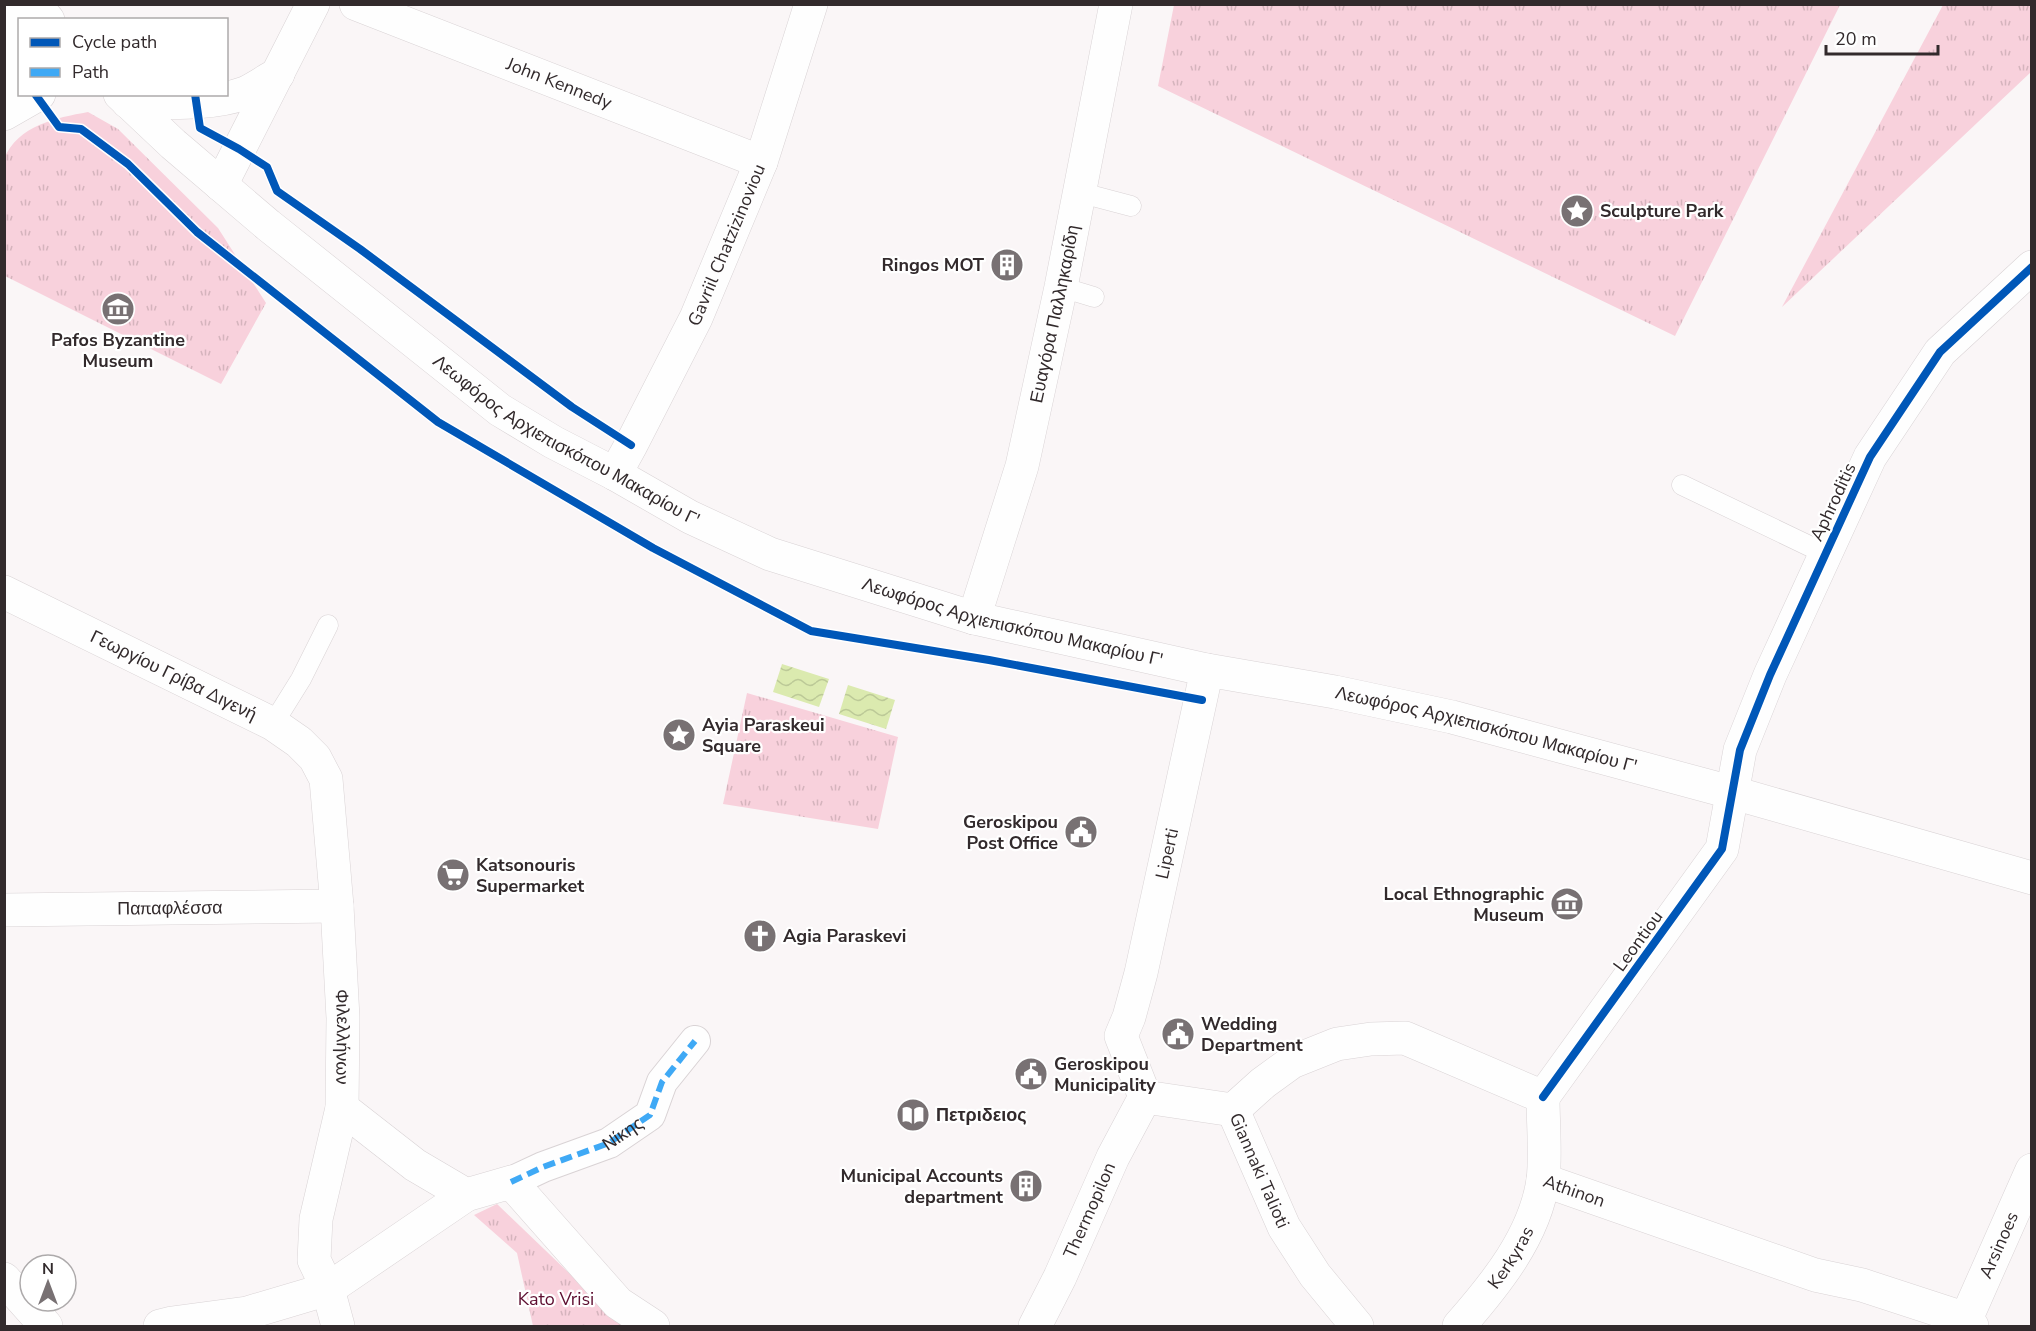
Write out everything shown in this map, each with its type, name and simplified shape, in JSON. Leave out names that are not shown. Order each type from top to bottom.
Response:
[{"type":"street","points":[[34,4],[46,18]]},
{"type":"street","points":[[221,185],[313,4]]},
{"type":"street","name":"John Kennedy","points":[[356,4],[761,162]]},
{"type":"street","name":"Gavriil Chatzizinoviou","points":[[615,474],[696,318],[761,162],[811,4]]},
{"type":"street","name":"Ευαγόρα Παλληκαρίδη","points":[[974,618],[1022,466],[1061,287],[1116,4]]},
{"type":"street","points":[[4,81],[18,30]]},
{"type":"street","points":[[124,98],[195,102],[224,99],[246,92],[278,74]]},
{"type":"street","points":[[4,114],[36,96]]},
{"type":"street","name":"Λεωφόρος Αρχιεπισκόπου Μακαρίου Γ'","points":[[124,98],[268,225],[500,410],[553,442],[690,517],[770,554],[974,618],[1207,670],[1335,692],[1452,717],[1734,793],[2031,878]]},
{"type":"street","name":"Aphroditis","points":[[1734,793],[1740,750],[1770,675],[1870,457],[1940,352],[2031,267]]},
{"type":"street","name":"Γεωργίου Γρίβα Διγενή","points":[[4,592],[273,724],[299,742],[315,758],[326,779]]},
{"type":"street","name":"Liperti","points":[[1145,1097],[1121,1036],[1129,1017],[1141,973],[1207,670]]},
{"type":"street","name":"Φιλελλήνων","points":[[326,779],[337,906],[343,1018],[342,1108],[316,1219],[314,1260],[328,1289],[338,1326]]},
{"type":"street","name":"Leontiou","points":[[1543,1097],[1722,849],[1734,793]]},
{"type":"street","name":"Παπαφλέσσα","points":[[4,910],[337,906]]},
{"type":"street","points":[[1233,1110],[1263,1083],[1292,1062],[1337,1044],[1371,1038],[1405,1038],[1543,1097]]},
{"type":"street","name":"Νίκης","points":[[510,1182],[543,1167],[609,1143],[650,1115],[662,1082],[695,1041]]},
{"type":"street","name":"Giannaki Talioti","points":[[1145,1097],[1233,1110],[1284,1227],[1315,1275],[1357,1326]]},
{"type":"street","name":"Thermopilon","points":[[1035,1326],[1060,1277],[1113,1157],[1145,1097]]},
{"type":"street","name":"Athinon","points":[[1543,1097],[1543,1180],[1815,1275],[1862,1285],[1969,1323]]},
{"type":"street","points":[[342,1108],[415,1165],[466,1195]]},
{"type":"street","name":"Arsinoes","points":[[1969,1323],[2031,1170]]},
{"type":"street","name":"Kerkyras","points":[[1459,1326],[1487,1294],[1512,1258],[1531,1222],[1543,1180]]},
{"type":"street","points":[[160,1326],[248,1313],[328,1289],[466,1195],[510,1182],[618,1304],[653,1326]]},
{"type":"street","points":[[4,1279],[46,1326]]},
{"type":"lane","points":[[1078,192],[1131,206]]},
{"type":"lane","points":[[1061,287],[1094,297]]},
{"type":"lane","points":[[1682,485],[1826,554]]},
{"type":"lane","points":[[273,724],[301,679],[328,625]]},
{"type":"green space","name":"Sculpture Park","points":[[1174,4],[1840,5],[1675,336],[1158,86]]},
{"type":"green space","points":[[1943,5],[2031,5],[2031,72],[1782,307]]},
{"type":"green space","points":[[88,112],[118,129],[218,228],[266,303],[221,384],[5,276],[4,159],[10,147],[28,131],[39,125]]},
{"type":"green space","points":[[747,693],[898,737],[878,829],[723,804]]},
{"type":"green space","name":"Kato Vrisi","points":[[497,1204],[616,1318],[632,1326],[533,1326],[517,1253],[474,1215]]},
{"type":"water","points":[[782,664],[829,679],[819,707],[773,692]]},
{"type":"water","points":[[848,685],[895,700],[886,729],[839,714]]},
{"type":"marked path","points":[[511,1182],[543,1167],[609,1143],[650,1115],[662,1082],[695,1041]]},
{"type":"cycle path","points":[[36,96],[59,127],[81,129],[128,164],[197,232],[438,422],[653,548],[811,631],[989,660],[1202,700]]},
{"type":"cycle path","points":[[195,96],[200,128],[267,167],[277,191],[360,249],[572,407],[631,445]]},
{"type":"cycle path","points":[[1543,1097],[1722,849],[1740,750],[1770,675],[1870,457],[1940,352],[2032,267]]},
{"type":"place","name":"Sculpture Park","points":[[1577,211]]},
{"type":"place","name":"Ringos MOT","points":[[1007,265]]},
{"type":"place","name":"Pafos Byzantine Museum","points":[[118,309]]},
{"type":"place","name":"Ayia Paraskeui Square","points":[[679,735]]},
{"type":"place","name":"Geroskipou Post Office","points":[[1081,832]]},
{"type":"place","name":"Katsonouris Supermarket","points":[[453,875]]},
{"type":"place","name":"Local Ethnographic Museum","points":[[1567,904]]},
{"type":"place","name":"Agia Paraskevi","points":[[760,936]]},
{"type":"place","name":"Wedding Department","points":[[1178,1034]]},
{"type":"place","name":"Geroskipou Municipality","points":[[1031,1074]]},
{"type":"place","name":"Πετριδειος","points":[[913,1115]]},
{"type":"place","name":"Municipal Accounts department","points":[[1026,1186]]}]
